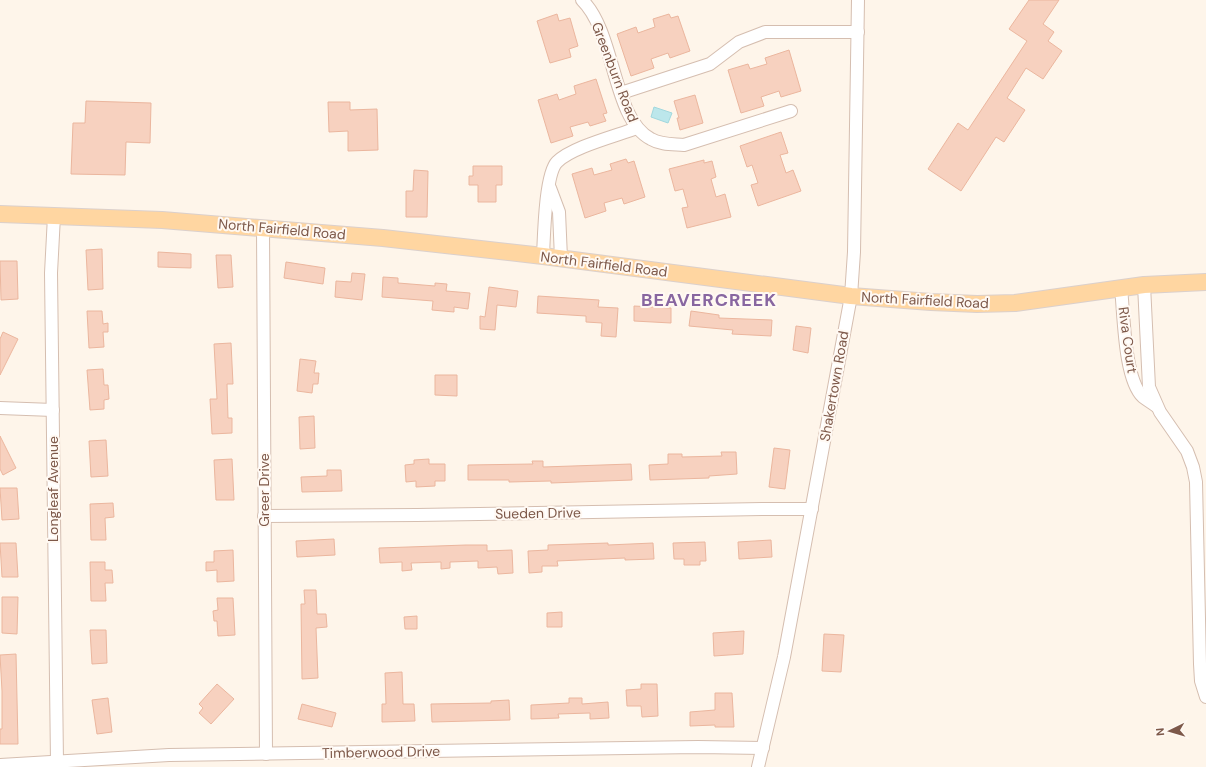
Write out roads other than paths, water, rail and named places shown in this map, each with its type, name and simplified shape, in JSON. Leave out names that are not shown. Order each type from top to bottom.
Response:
[{"type":"main road","name":"North Fairfield Road","points":[[0,214],[162,220],[263,227],[561,258],[851,296],[931,302],[998,304],[1144,285],[1206,282]]},
{"type":"street","name":"Greenburn Road","points":[[582,0],[599,24],[621,93],[636,128],[651,139],[665,144],[684,145],[791,111]]},
{"type":"street","name":"Shakertown Road","points":[[758,767],[784,658],[851,296],[854,252],[858,0]]},
{"type":"street","points":[[621,93],[710,64],[739,42],[765,32],[858,32]]},
{"type":"street","points":[[543,256],[545,214],[550,174],[556,163],[568,154],[636,128]]},
{"type":"street","points":[[549,186],[559,212],[561,258]]},
{"type":"street","name":"Longleaf Avenue","points":[[54,216],[51,273],[57,762]]},
{"type":"street","name":"Greer Drive","points":[[263,227],[266,754]]},
{"type":"street","name":"Riva Court","points":[[1144,285],[1148,378],[1156,406]]},
{"type":"street","name":"Riva Court","points":[[1121,288],[1130,368],[1134,382],[1143,396],[1156,406],[1187,451],[1193,467],[1196,482],[1200,664],[1201,681],[1206,697]]},
{"type":"street","points":[[0,408],[53,410]]},
{"type":"street","name":"Sueden Drive","points":[[264,516],[812,509]]},
{"type":"street","name":"Timberwood Drive","points":[[0,764],[57,762],[139,756],[698,747],[763,748]]},
{"type":"water","points":[[654,107],[672,113],[668,123],[651,117]]},
{"type":"district","name":"BEAVERCREEK","points":[[709,300]]}]
